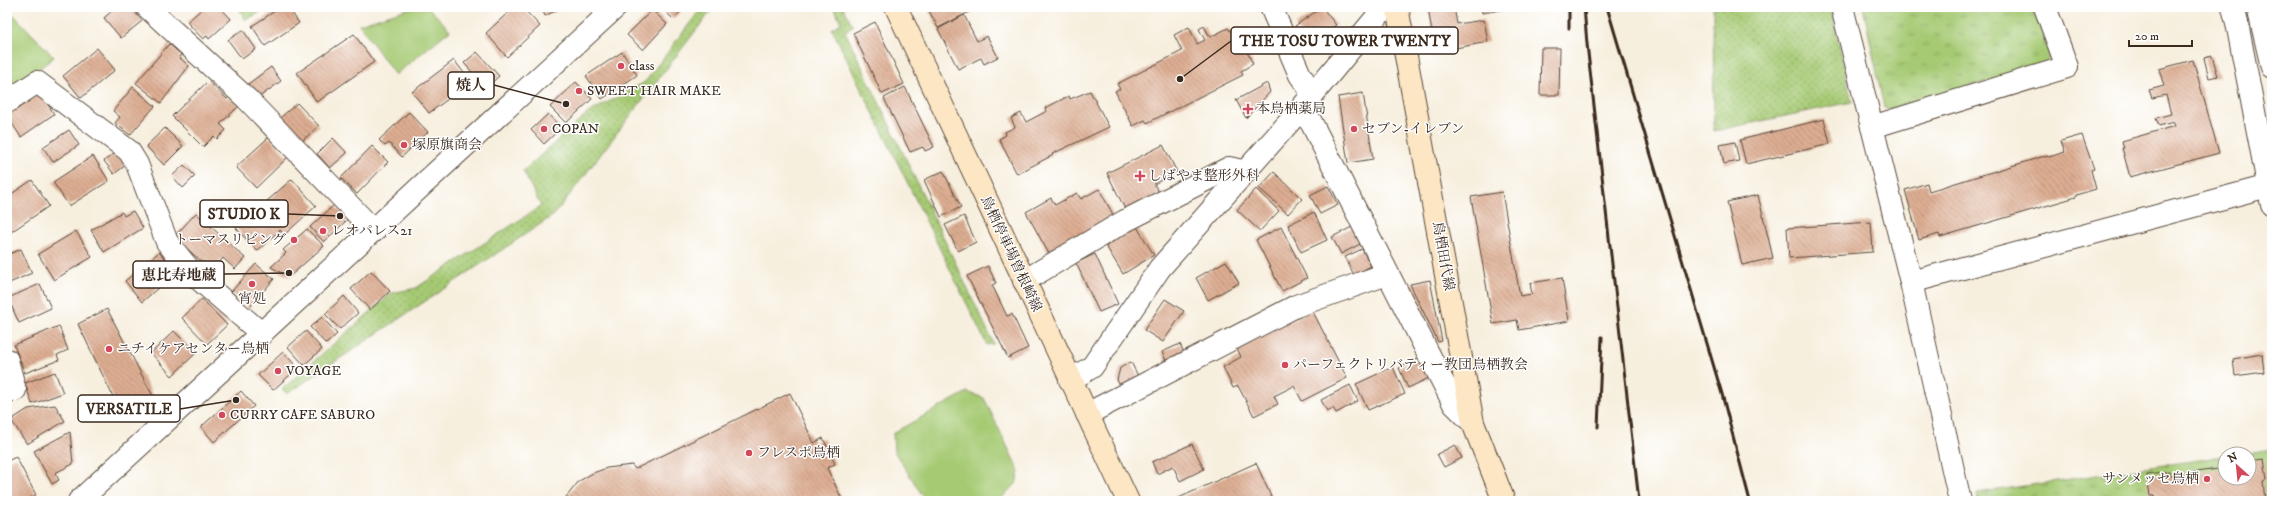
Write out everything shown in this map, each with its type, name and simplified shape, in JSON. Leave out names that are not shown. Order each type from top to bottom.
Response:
[{"type":"main road","name":"鳥栖停車場曽根崎線","points":[[896,7],[1128,501]]},
{"type":"main road","name":"鳥栖田代線","points":[[1397,7],[1473,423],[1504,501]]},
{"type":"street","points":[[147,7],[247,99],[374,231]]},
{"type":"street","points":[[79,501],[616,7]]},
{"type":"street","points":[[1271,7],[1300,75],[1311,122],[1454,404],[1473,423]]},
{"type":"street","points":[[1070,380],[1092,367],[1160,268],[1307,102],[1385,7]]},
{"type":"street","points":[[1842,7],[1911,282],[1960,501]]},
{"type":"street","points":[[1872,127],[2067,68],[2045,7]]},
{"type":"street","points":[[1911,282],[2271,192],[2238,23],[2233,7]]},
{"type":"street","points":[[2258,7],[2272,67]]},
{"type":"street","points":[[7,102],[37,82],[130,151],[137,164],[167,242],[193,274],[262,334]]},
{"type":"street","points":[[1024,281],[1125,221],[1229,168],[1246,172]]},
{"type":"street","points":[[1087,414],[1296,306],[1387,274]]},
{"type":"street","points":[[7,360],[15,390]]},
{"type":"green space","points":[[238,7],[269,7],[246,20]]},
{"type":"green space","points":[[414,7],[428,7],[450,30],[395,75],[359,24]]},
{"type":"green space","points":[[702,7],[714,7],[554,215],[287,394],[282,389],[392,293],[416,288],[541,206],[523,171],[588,113],[645,82]]},
{"type":"green space","points":[[834,7],[843,7],[853,26],[845,31],[994,344],[987,345],[832,29],[841,23]]},
{"type":"green space","points":[[1713,7],[1831,7],[1852,102],[1714,131]]},
{"type":"green space","points":[[1863,7],[2032,7],[2051,55],[2045,65],[1891,109],[1884,107]]},
{"type":"green space","points":[[7,8],[54,57],[7,94]]},
{"type":"green space","points":[[967,392],[984,398],[1019,471],[1016,484],[998,501],[926,501],[894,451],[893,433]]},
{"type":"green space","points":[[2272,449],[2272,501],[1978,501],[1977,493],[2217,457],[2217,486],[2257,486],[2257,451]]},
{"type":"building","points":[[116,7],[131,7],[142,21],[121,38],[104,18]]},
{"type":"building","points":[[204,7],[220,7],[231,19],[209,39],[207,36],[203,39],[187,22]]},
{"type":"building","points":[[281,7],[288,7],[299,23],[265,46],[252,26]]},
{"type":"building","points":[[514,7],[522,7],[540,26],[507,57],[486,33]]},
{"type":"building","points":[[541,7],[563,7],[545,16]]},
{"type":"building","points":[[661,7],[686,7],[673,19]]},
{"type":"building","points":[[927,7],[979,7],[938,28]]},
{"type":"building","points":[[1322,7],[1336,25],[1308,45],[1295,26]]},
{"type":"building","points":[[1428,7],[1454,7],[1457,24],[1484,20],[1488,42],[1450,49],[1449,43],[1434,46]]},
{"type":"building","points":[[1481,7],[1512,7],[1512,8],[1482,13]]},
{"type":"building","points":[[652,10],[667,24],[643,50],[627,35]]},
{"type":"building","points":[[964,15],[977,41],[987,36],[998,57],[984,64],[981,58],[958,69],[938,29]]},
{"type":"building","points":[[875,22],[904,84],[882,94],[853,33]]},
{"type":"building","points":[[1204,26],[1210,37],[1228,28],[1231,32],[1236,30],[1253,64],[1241,71],[1243,75],[1147,123],[1145,120],[1133,126],[1115,91],[1120,89],[1117,84],[1182,51],[1174,35],[1189,27],[1197,44],[1205,40],[1199,29]]},
{"type":"building","points":[[243,30],[256,49],[242,59],[228,40]]},
{"type":"building","points":[[354,34],[374,62],[317,102],[297,73]]},
{"type":"building","points":[[169,44],[181,54],[179,57],[189,66],[161,103],[136,83]]},
{"type":"building","points":[[97,48],[115,70],[81,98],[63,76]]},
{"type":"building","points":[[1541,48],[1560,48],[1559,95],[1540,95]]},
{"type":"building","points":[[477,52],[499,76],[486,88],[464,63]]},
{"type":"building","points":[[622,52],[637,75],[602,99],[586,76]]},
{"type":"building","points":[[2212,56],[2218,76],[2209,78],[2204,58]]},
{"type":"building","points":[[454,60],[471,82],[429,113],[412,92]]},
{"type":"building","points":[[2193,60],[2219,153],[2130,177],[2122,148],[2124,148],[2122,141],[2175,126],[2173,122],[2159,126],[2156,118],[2171,114],[2166,95],[2152,98],[2149,90],[2164,86],[2159,69]]},
{"type":"building","points":[[271,67],[281,81],[258,98],[248,84]]},
{"type":"building","points":[[208,81],[227,99],[229,97],[239,106],[220,124],[226,130],[217,139],[214,136],[203,147],[172,116]]},
{"type":"building","points":[[576,82],[592,99],[566,123],[550,107]]},
{"type":"building","name":"本鳥栖薬局","points":[[1267,83],[1270,92],[1246,118],[1236,100]]},
{"type":"building","points":[[133,87],[155,106],[130,135],[115,123],[120,117],[113,111]]},
{"type":"building","points":[[905,87],[934,147],[925,151],[923,147],[910,152],[884,98]]},
{"type":"building","points":[[39,91],[54,114],[21,137],[7,116],[7,112]]},
{"type":"building","points":[[1090,91],[1109,127],[1052,154],[1053,155],[1017,174],[999,139],[1006,135],[1005,132],[1015,127],[1011,118],[1021,113],[1026,122],[1047,111],[1045,108],[1069,96],[1070,99]]},
{"type":"building","points":[[1363,93],[1373,159],[1348,163],[1338,97]]},
{"type":"building","points":[[297,103],[319,126],[302,141],[280,118]]},
{"type":"building","points":[[409,112],[428,132],[402,157],[389,143],[385,146],[379,140]]},
{"type":"building","points":[[548,114],[561,128],[544,144],[531,130]]},
{"type":"building","points":[[1824,119],[1830,144],[1746,164],[1740,140]]},
{"type":"building","points":[[165,128],[183,146],[164,165],[146,146]]},
{"type":"building","points":[[69,130],[79,145],[53,162],[43,147]]},
{"type":"building","points":[[2082,135],[2094,169],[2091,170],[2096,189],[2076,195],[2076,197],[1940,237],[1939,234],[1919,240],[1905,190],[1927,183],[1929,191],[2048,155],[2049,157],[2065,152],[2061,141]]},
{"type":"building","points":[[269,137],[288,157],[256,188],[236,167]]},
{"type":"building","points":[[333,138],[347,153],[330,168],[317,154]]},
{"type":"building","points":[[1735,142],[1739,161],[1724,164],[1720,145]]},
{"type":"building","points":[[1163,145],[1177,172],[1154,184],[1160,194],[1126,211],[1107,173]]},
{"type":"building","points":[[372,146],[388,162],[357,194],[341,178]]},
{"type":"building","points":[[116,152],[126,165],[114,174],[104,161]]},
{"type":"building","points":[[93,156],[109,181],[69,206],[53,182]]},
{"type":"building","points":[[184,165],[195,176],[183,188],[172,176]]},
{"type":"building","points":[[943,171],[961,207],[941,217],[924,180]]},
{"type":"building","points":[[1274,172],[1302,199],[1288,214],[1259,188]]},
{"type":"building","points":[[292,179],[316,206],[284,235],[280,230],[257,251],[236,228],[253,213],[248,207],[252,202],[258,209]]},
{"type":"building","points":[[32,180],[49,206],[11,232],[7,226],[7,197]]},
{"type":"building","points":[[1328,186],[1338,205],[1320,214],[1310,195]]},
{"type":"building","points":[[1099,189],[1115,218],[1049,254],[1026,212],[1051,198],[1055,205],[1077,193],[1081,199]]},
{"type":"building","points":[[1256,189],[1279,211],[1260,231],[1237,210]]},
{"type":"building","points":[[1502,192],[1520,296],[1532,294],[1530,283],[1562,278],[1569,321],[1519,330],[1517,320],[1493,324],[1471,197]]},
{"type":"building","points":[[1758,195],[1773,258],[1742,265],[1727,202]]},
{"type":"building","points":[[334,205],[348,219],[324,242],[310,227]]},
{"type":"building","points":[[133,211],[143,228],[104,252],[91,230],[122,212],[124,216]]},
{"type":"building","points":[[1314,212],[1327,240],[1301,252],[1288,225]]},
{"type":"building","points":[[196,213],[245,258],[235,269],[223,258],[212,271],[174,237]]},
{"type":"building","points":[[964,216],[976,242],[958,251],[945,225]]},
{"type":"building","points":[[1871,222],[1873,252],[1789,258],[1787,228]]},
{"type":"building","points":[[1137,227],[1154,255],[1123,274],[1106,246]]},
{"type":"building","points":[[1281,227],[1307,278],[1282,291],[1256,240]]},
{"type":"building","points":[[1352,227],[1360,244],[1341,254],[1332,237]]},
{"type":"building","points":[[307,229],[324,246],[289,277],[271,267],[286,253],[283,250]]},
{"type":"building","points":[[76,231],[92,257],[54,280],[38,254]]},
{"type":"building","points":[[21,249],[32,273],[7,284],[7,255]]},
{"type":"building","points":[[1362,249],[1371,266],[1354,275],[1345,257]]},
{"type":"building","points":[[159,252],[176,272],[142,302],[125,281]]},
{"type":"building","points":[[1095,254],[1118,304],[1099,312],[1076,263]]},
{"type":"building","points":[[1226,261],[1239,283],[1208,300],[1196,278]]},
{"type":"building","points":[[256,264],[274,279],[249,308],[231,292]]},
{"type":"building","points":[[988,266],[996,283],[992,285],[1007,316],[1012,314],[1028,348],[1008,358],[967,276]]},
{"type":"building","points":[[371,271],[390,291],[370,310],[351,289]]},
{"type":"building","points":[[1430,280],[1442,341],[1438,342],[1410,284]]},
{"type":"building","points":[[40,284],[51,308],[19,323],[8,298]]},
{"type":"building","points":[[344,296],[358,313],[340,329],[325,314]]},
{"type":"building","points":[[202,299],[227,325],[207,344],[182,318]]},
{"type":"building","points":[[1165,299],[1184,311],[1163,342],[1144,330]]},
{"type":"building","name":"ニチイケアセンター鳥栖","points":[[107,309],[153,396],[121,413],[78,324]]},
{"type":"building","points":[[1312,310],[1347,378],[1302,401],[1294,386],[1274,396],[1278,404],[1254,416],[1238,386],[1233,388],[1223,367],[1241,357],[1237,348]]},
{"type":"building","points":[[322,317],[337,334],[326,344],[310,327]]},
{"type":"building","points":[[59,326],[68,350],[57,355],[59,360],[25,373],[14,345]]},
{"type":"building","points":[[174,331],[196,353],[172,376],[151,353]]},
{"type":"building","points":[[306,331],[322,349],[304,365],[288,347]]},
{"type":"building","points":[[1180,344],[1186,357],[1168,365],[1162,352]]},
{"type":"building","name":"VOYAGE","points":[[283,352],[298,368],[273,390],[258,375]]},
{"type":"building","points":[[2262,354],[2264,372],[2235,376],[2233,359]]},
{"type":"building","points":[[1420,358],[1429,378],[1408,388],[1399,368]]},
{"type":"building","points":[[1131,362],[1140,380],[1122,389],[1117,380],[1120,368]]},
{"type":"building","points":[[1393,367],[1405,394],[1368,410],[1356,384]]},
{"type":"building","points":[[55,372],[63,393],[32,404],[25,383]]},
{"type":"building","points":[[1350,385],[1358,401],[1336,413],[1333,408],[1327,411],[1321,400]]},
{"type":"building","points":[[241,391],[254,406],[214,442],[201,427]]},
{"type":"building","name":"フレスポ鳥栖","points":[[790,393],[814,443],[823,438],[835,464],[827,468],[843,501],[563,501],[579,481],[593,473],[607,468],[632,465],[635,469]]},
{"type":"building","points":[[55,405],[65,421],[27,444],[11,420],[28,409]]},
{"type":"building","points":[[70,432],[73,464],[55,473],[59,480],[52,484],[34,451]]},
{"type":"building","points":[[1192,444],[1204,469],[1180,481],[1173,466],[1157,474],[1152,462]]},
{"type":"building","points":[[1455,445],[1462,458],[1444,467],[1437,454]]},
{"type":"building","points":[[16,457],[36,495],[24,501],[7,501],[7,461]]},
{"type":"building","name":"サンメッセ鳥栖","points":[[2264,459],[2267,480],[2263,481],[2265,501],[2155,501],[2155,496],[2150,496],[2147,475],[2169,472],[2169,476],[2217,469],[2217,486],[2257,486],[2257,460]]},
{"type":"building","points":[[1256,463],[1273,501],[1240,501],[1239,498],[1233,501],[1172,501]]},
{"type":"railway","points":[[1569,7],[1569,28]]},
{"type":"railway","points":[[1584,7],[1639,501]]},
{"type":"railway","points":[[1607,7],[1722,394],[1750,501]]},
{"type":"railway","points":[[1598,427],[1602,337]]},
{"type":"place","name":"class","points":[[621,66]]},
{"type":"place","name":"THE TOSU TOWER TWENTY","points":[[1180,79]]},
{"type":"place","name":"SWEET HAIR MAKE","points":[[579,91]]},
{"type":"place","name":"焼人","points":[[566,104]]},
{"type":"place","name":"本鳥栖薬局","points":[[1248,109]]},
{"type":"place","name":"COPAN","points":[[544,129]]},
{"type":"place","name":"セブン-イレブン","points":[[1354,129]]},
{"type":"place","name":"塚原旗商会","points":[[404,145]]},
{"type":"place","name":"しばやま整形外科","points":[[1140,176]]},
{"type":"place","name":"STUDIO K","points":[[340,216]]},
{"type":"place","name":"レオパレス21","points":[[323,231]]},
{"type":"place","name":"トーマスリビング","points":[[294,240]]},
{"type":"place","name":"恵比寿地蔵","points":[[289,273]]},
{"type":"place","name":"宵処","points":[[252,284]]},
{"type":"place","name":"ニチイケアセンター鳥栖","points":[[109,349]]},
{"type":"place","name":"パーフェクトリバティー教団鳥栖教会","points":[[1285,365]]},
{"type":"place","name":"VOYAGE","points":[[278,371]]},
{"type":"place","name":"VERSATILE","points":[[236,400]]},
{"type":"place","name":"CURRY CAFE SABURO","points":[[222,415]]},
{"type":"place","name":"フレスポ鳥栖","points":[[749,453]]},
{"type":"place","name":"サンメッセ鳥栖","points":[[2207,479]]}]
